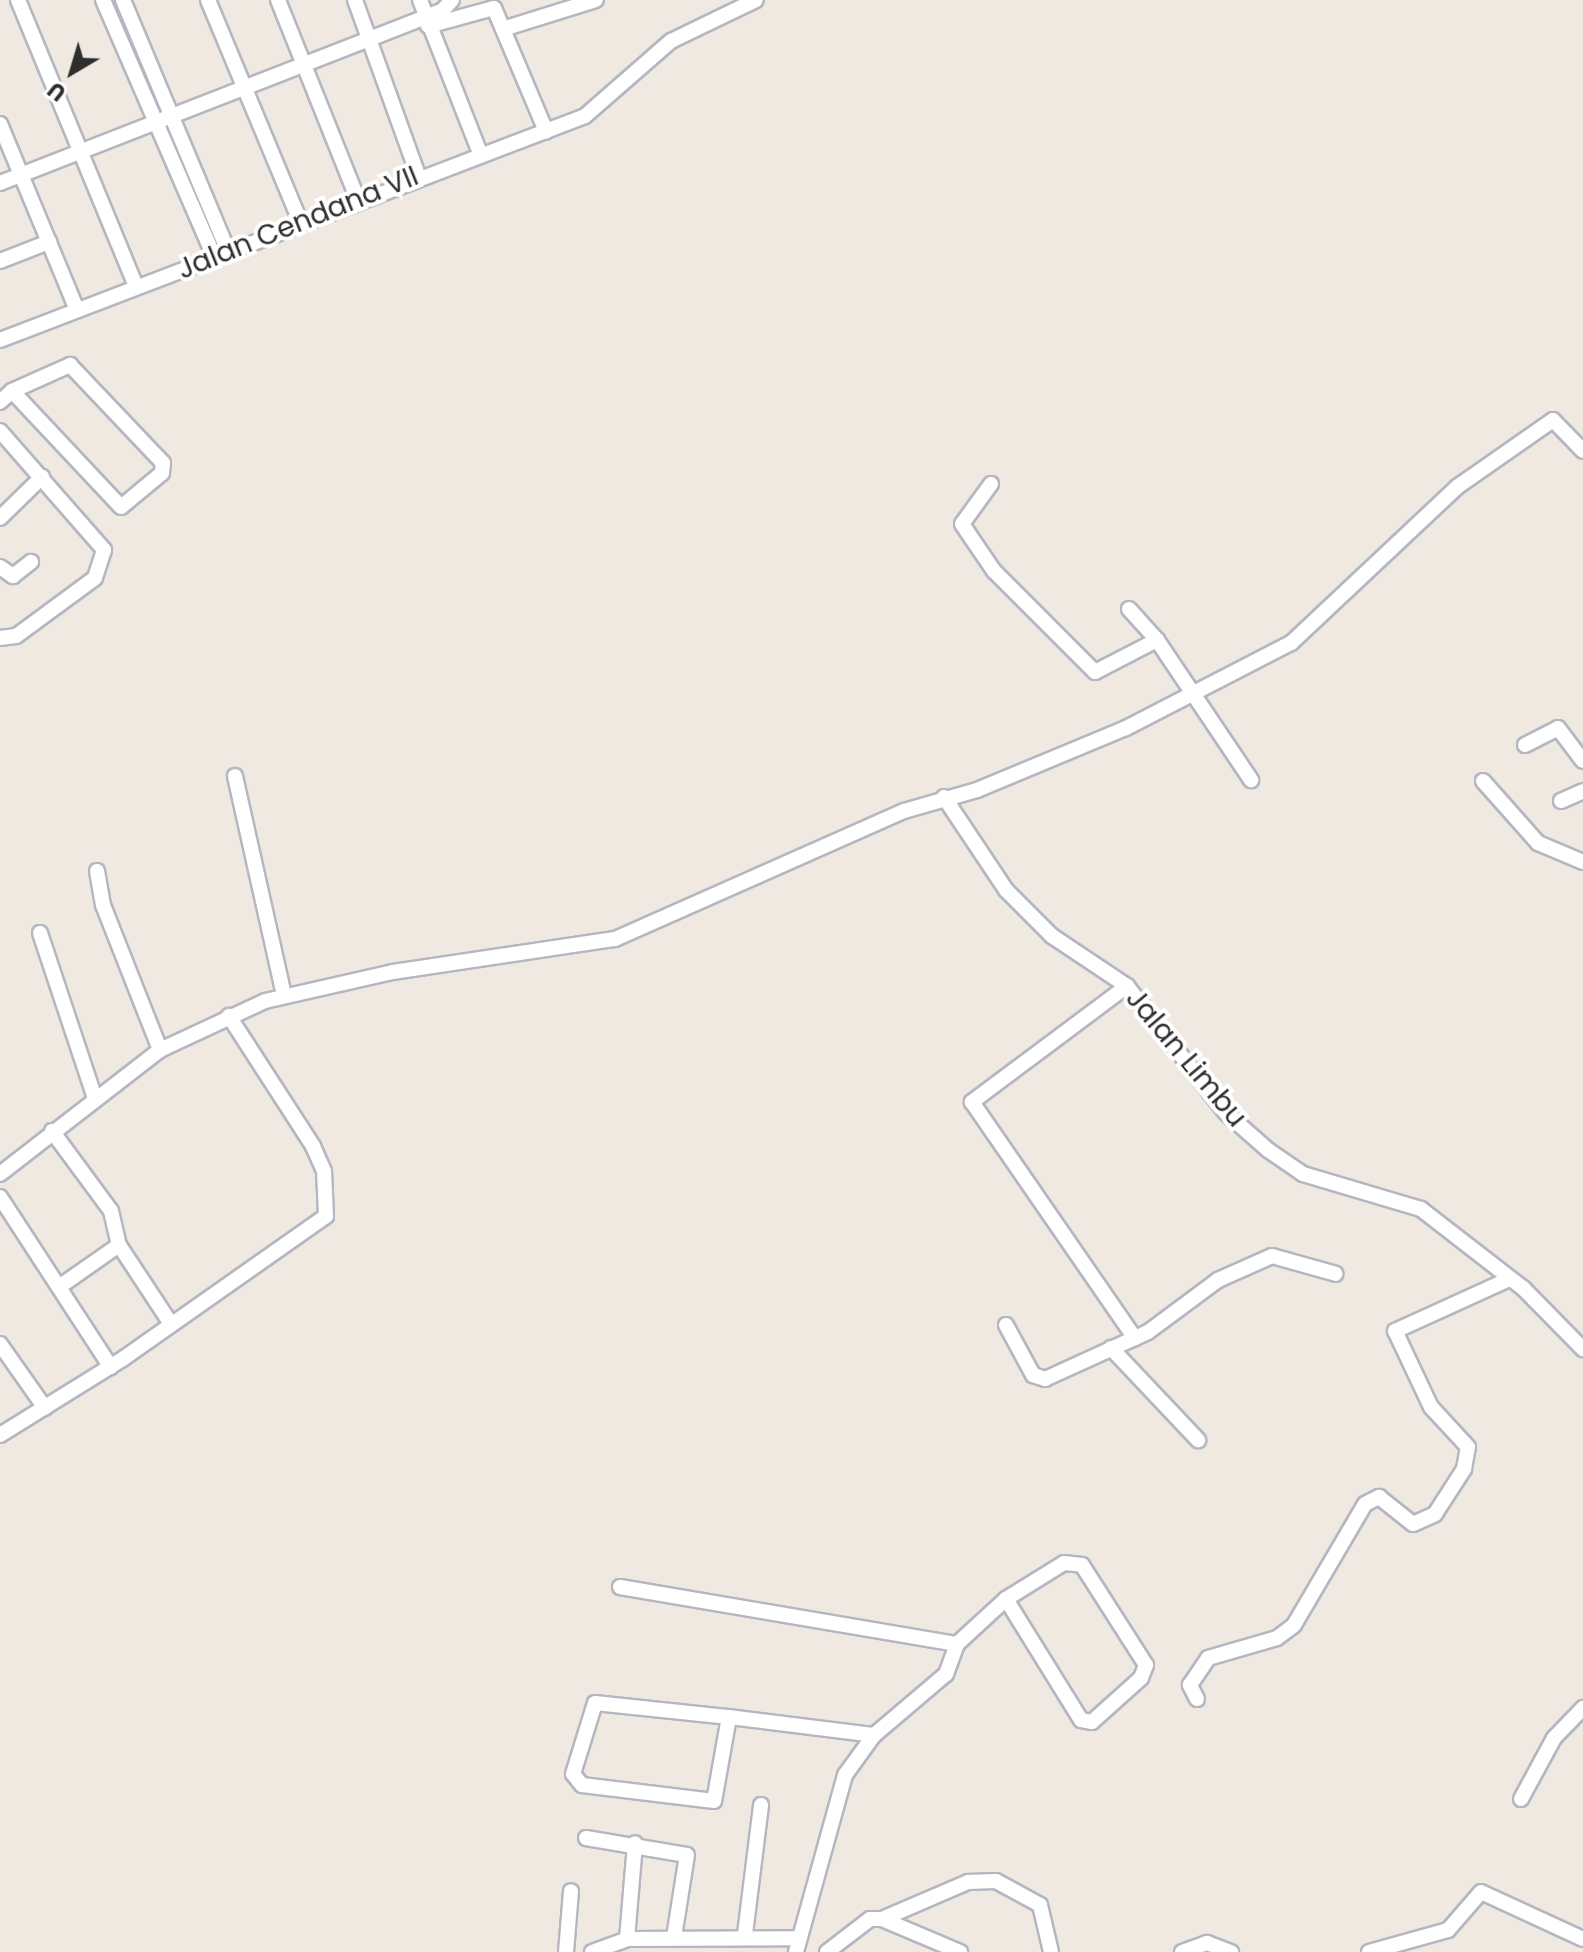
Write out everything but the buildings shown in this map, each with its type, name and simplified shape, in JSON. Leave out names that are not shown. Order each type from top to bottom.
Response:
[{"type":"street","points":[[19,0],[136,287]]},
{"type":"street","points":[[103,0],[156,122],[221,253]]},
{"type":"street","points":[[123,0],[172,118],[221,253]]},
{"type":"street","points":[[208,0],[301,223]]},
{"type":"street","points":[[278,0],[358,200]]},
{"type":"street","points":[[355,0],[371,37],[418,175]]},
{"type":"street","points":[[420,0],[480,153]]},
{"type":"street","points":[[426,21],[452,0]]},
{"type":"street","points":[[506,28],[596,0]]},
{"type":"street","name":"Jalan Cendana VII","points":[[0,340],[418,175],[546,131],[596,106],[671,41],[752,1]]},
{"type":"street","points":[[0,183],[172,118],[371,37],[484,7],[494,8],[506,28],[546,131]]},
{"type":"street","points":[[0,124],[18,176],[77,310]]},
{"type":"street","points":[[0,261],[49,242]]},
{"type":"street","points":[[0,402],[12,391],[75,368],[163,463],[162,473],[127,507],[12,391]]},
{"type":"street","points":[[0,1174],[160,1050],[229,1016],[284,995],[531,953],[654,927],[944,797],[1112,734],[1291,643],[1457,487],[1553,420],[1583,451]]},
{"type":"street","points":[[0,431],[102,543],[103,563],[56,610],[0,638]]},
{"type":"street","points":[[0,518],[42,477]]},
{"type":"street","points":[[991,484],[967,515],[963,533],[1088,669],[1101,673],[1157,640]]},
{"type":"street","points":[[0,567],[13,576],[31,562]]},
{"type":"street","points":[[1129,609],[1157,640],[1190,694],[1251,780]]},
{"type":"street","points":[[1525,745],[1558,728],[1583,761]]},
{"type":"street","points":[[235,776],[284,995]]},
{"type":"street","points":[[1483,781],[1538,843],[1583,862]]},
{"type":"street","points":[[1561,801],[1583,791]]},
{"type":"street","name":"Jalan Limbu","points":[[944,797],[1006,890],[1052,936],[1127,986],[1226,1113],[1268,1150],[1303,1174],[1421,1209],[1509,1279],[1583,1349]]},
{"type":"street","points":[[97,871],[103,905],[160,1050]]},
{"type":"street","points":[[40,933],[95,1098]]},
{"type":"street","points":[[1127,986],[972,1102],[1135,1338]]},
{"type":"street","points":[[0,1435],[111,1367],[326,1216],[324,1171],[313,1146],[229,1016]]},
{"type":"street","points":[[52,1131],[111,1211],[119,1245],[171,1324]]},
{"type":"street","points":[[0,1197],[111,1367]]},
{"type":"street","points":[[59,1287],[119,1245]]},
{"type":"street","points":[[1006,1325],[1038,1380],[1135,1338],[1218,1280],[1272,1256],[1336,1274]]},
{"type":"street","points":[[1197,1699],[1190,1685],[1208,1658],[1277,1638],[1294,1625],[1365,1504],[1379,1497],[1413,1524],[1435,1514],[1464,1469],[1468,1447],[1431,1407],[1396,1327],[1509,1279]]},
{"type":"street","points":[[0,1344],[45,1408]]},
{"type":"street","points":[[1111,1348],[1198,1440]]},
{"type":"street","points":[[592,1952],[627,1939],[745,1934],[795,1945],[836,1793],[874,1735],[946,1674],[957,1644],[1006,1599],[1064,1563],[1082,1565],[1146,1665],[1141,1678],[1092,1722],[1081,1720],[1006,1599]]},
{"type":"street","points":[[620,1587],[957,1644]]},
{"type":"street","points":[[729,1717],[714,1801],[582,1785],[573,1774],[595,1703],[729,1717],[874,1735]]},
{"type":"street","points":[[1521,1799],[1554,1738],[1583,1708]]},
{"type":"street","points":[[745,1934],[761,1805]]},
{"type":"street","points":[[586,1838],[635,1843],[687,1855],[674,1937]]},
{"type":"street","points":[[627,1939],[635,1843]]},
{"type":"street","points":[[882,1919],[968,1882],[996,1881],[1040,1905],[1051,1952]]},
{"type":"street","points":[[566,1952],[571,1891]]},
{"type":"street","points":[[1369,1952],[1448,1930],[1477,1893],[1583,1939]]},
{"type":"street","points":[[827,1952],[870,1919],[882,1919],[960,1952]]},
{"type":"street","points":[[1182,1952],[1207,1943],[1231,1952]]}]
